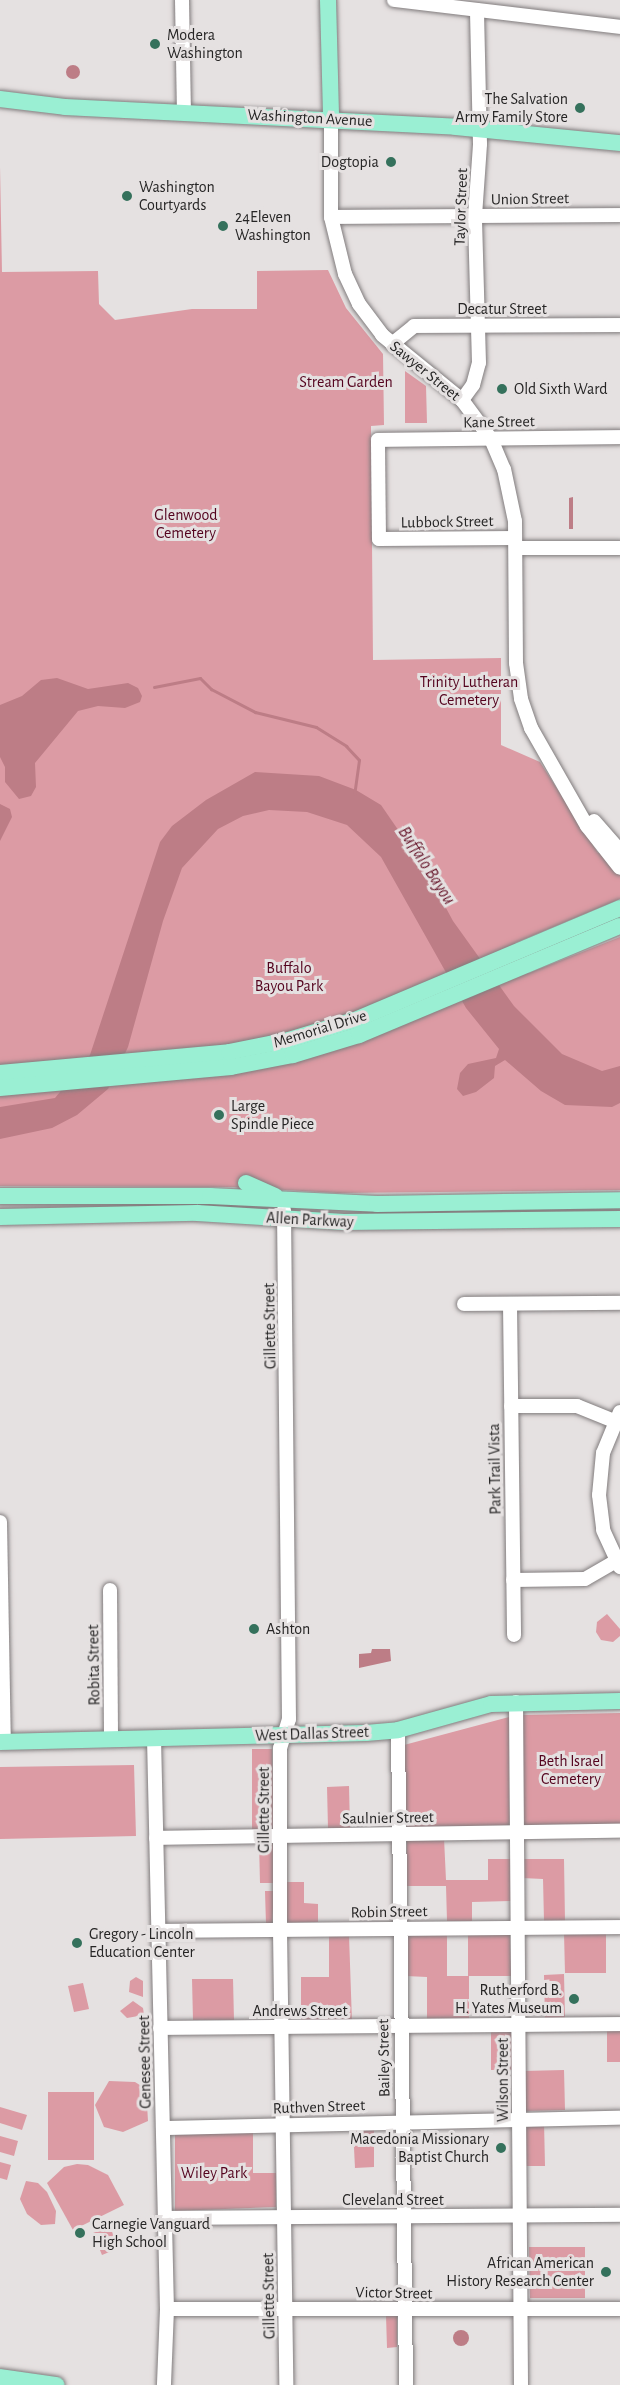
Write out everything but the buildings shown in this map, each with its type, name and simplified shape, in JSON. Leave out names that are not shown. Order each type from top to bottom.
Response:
[{"type":"main road","name":"Sawyer Street","points":[[328,0],[331,118]]},
{"type":"main road","name":"Washington Avenue","points":[[0,99],[65,107],[331,118],[620,143]]},
{"type":"main road","name":"Memorial Drive","points":[[0,1088],[137,1068],[290,1040],[412,1005],[535,952],[620,908]]},
{"type":"main road","name":"Memorial Drive","points":[[535,952],[620,926]]},
{"type":"main road","name":"Memorial Drive","points":[[0,1073],[137,1068]]},
{"type":"main road","points":[[246,1183],[284,1200]]},
{"type":"main road","name":"Allen Parkway","points":[[0,1196],[183,1195],[377,1204],[620,1200]]},
{"type":"main road","name":"Allen Parkway","points":[[0,1217],[197,1213],[344,1222],[620,1219]]},
{"type":"main road","name":"West Dallas Street","points":[[2,1742],[398,1730],[459,1711],[516,1702],[620,1701]]},
{"type":"main road","points":[[0,2377],[50,2384]]},
{"type":"street","points":[[182,0],[184,112]]},
{"type":"street","points":[[394,0],[620,27]]},
{"type":"street","name":"Taylor Street","points":[[462,400],[477,374],[475,216],[479,129],[477,10]]},
{"type":"street","name":"Sawyer Street","points":[[331,118],[331,217],[350,287],[370,321],[392,344],[462,400],[491,439],[512,495],[515,543],[516,663],[521,699],[531,728],[600,845],[620,868]]},
{"type":"street","name":"Union Street","points":[[331,217],[620,215]]},
{"type":"street","name":"Decatur Street","points":[[392,344],[414,326],[620,324]]},
{"type":"street","name":"Kane Street","points":[[379,539],[378,440],[620,437]]},
{"type":"street","name":"Lubbock Street","points":[[379,539],[620,548]]},
{"type":"street","name":"Sawyer Street","points":[[556,770],[620,851]]},
{"type":"street","name":"Gillette Street","points":[[284,1200],[290,1582],[286,1735],[280,1748],[286,2385]]},
{"type":"street","points":[[464,1304],[620,1303]]},
{"type":"street","name":"Park Trail Vista","points":[[510,1304],[514,1635]]},
{"type":"street","points":[[511,1406],[577,1406],[617,1416],[603,1454],[599,1495],[603,1530],[618,1564],[585,1579],[513,1580]]},
{"type":"street","points":[[0,1522],[2,1742]]},
{"type":"street","name":"Robita Street","points":[[110,1590],[111,1739]]},
{"type":"street","name":"Wilson Street","points":[[516,1702],[521,2385]]},
{"type":"street","name":"Bailey Street","points":[[398,1730],[398,1928],[406,2385]]},
{"type":"street","name":"Genesee Street","points":[[154,1738],[167,2309],[164,2385]]},
{"type":"street","name":"Saulnier Street","points":[[156,1838],[620,1832]]},
{"type":"street","name":"Robin Street","points":[[158,1931],[620,1927]]},
{"type":"street","name":"Andrews Street","points":[[160,2028],[620,2024]]},
{"type":"street","name":"Ruthven Street","points":[[163,2128],[620,2118]]},
{"type":"street","name":"Cleveland Street","points":[[165,2218],[620,2215]]},
{"type":"street","name":"Victor Street","points":[[167,2309],[620,2309]]},
{"type":"green space","points":[[0,166],[2,272],[98,271],[99,304],[115,320],[192,309],[257,309],[257,271],[328,270],[346,308],[383,354],[384,425],[371,426],[373,660],[501,658],[501,745],[540,762],[598,853],[613,850],[620,857],[620,899],[515,943],[529,973],[620,937],[620,1190],[338,1193],[233,1187],[0,1186]]},
{"type":"green space","points":[[405,371],[426,386],[427,423],[405,423]]},
{"type":"green space","points":[[607,1614],[620,1629],[620,1636],[613,1642],[601,1640],[596,1632],[597,1622]]},
{"type":"green space","name":"Beth Israel Cemetery","points":[[620,1713],[620,1824],[521,1825],[522,1715]]},
{"type":"green space","points":[[509,1717],[510,1826],[405,1827],[404,1745]]},
{"type":"green space","points":[[252,1749],[272,1749],[274,1830],[252,1831]]},
{"type":"green space","points":[[134,1765],[136,1836],[0,1839],[0,1767]]},
{"type":"green space","points":[[349,1786],[350,1828],[328,1828],[327,1787]]},
{"type":"green space","points":[[444,1838],[446,1880],[488,1880],[488,1859],[511,1859],[511,1901],[472,1902],[472,1921],[447,1921],[446,1886],[406,1886],[407,1839]]},
{"type":"green space","points":[[259,1842],[274,1842],[274,1883],[260,1883]]},
{"type":"green space","points":[[522,1859],[564,1859],[565,1921],[544,1921],[543,1879],[522,1878]]},
{"type":"green space","points":[[286,1882],[304,1882],[304,1903],[318,1904],[318,1922],[285,1923]]},
{"type":"green space","points":[[265,1891],[274,1891],[272,1924],[266,1924]]},
{"type":"green space","points":[[606,1932],[606,1973],[565,1973],[564,1933]]},
{"type":"green space","points":[[447,1934],[447,1976],[468,1976],[468,1934],[510,1934],[511,1976],[469,1976],[469,2021],[427,2021],[427,1977],[406,1976],[406,1935]]},
{"type":"green space","points":[[329,1935],[349,1935],[352,2022],[301,2022],[301,1977],[329,1977]]},
{"type":"green space","points":[[564,1974],[565,2019],[545,2020],[544,1975]]},
{"type":"green space","points":[[136,1977],[143,1981],[143,1997],[129,1992],[130,1981]]},
{"type":"green space","points":[[192,1979],[233,1979],[234,2020],[193,2020]]},
{"type":"green space","points":[[83,1983],[89,2009],[74,2012],[68,1986]]},
{"type":"green space","points":[[133,2001],[143,2008],[144,2015],[127,2018],[120,2011]]},
{"type":"green space","points":[[607,2029],[620,2029],[620,2062],[607,2062]]},
{"type":"green space","points":[[491,2030],[513,2030],[514,2070],[491,2070]]},
{"type":"green space","points":[[564,2070],[565,2110],[524,2111],[523,2071]]},
{"type":"green space","points":[[109,2081],[135,2082],[146,2089],[148,2121],[123,2132],[104,2127],[95,2105]]},
{"type":"green space","points":[[48,2092],[94,2092],[94,2160],[48,2160]]},
{"type":"green space","points":[[0,2107],[27,2115],[22,2130],[0,2123]]},
{"type":"green space","points":[[544,2122],[545,2166],[523,2166],[525,2123]]},
{"type":"green space","points":[[353,2128],[374,2128],[374,2167],[355,2168]]},
{"type":"green space","name":"Wiley Park","points":[[253,2132],[253,2173],[276,2173],[276,2207],[175,2211],[175,2135]]},
{"type":"green space","points":[[0,2136],[18,2141],[14,2156],[0,2152]]},
{"type":"green space","points":[[0,2162],[11,2165],[7,2180],[0,2178]]},
{"type":"green space","points":[[77,2164],[88,2165],[108,2175],[124,2205],[73,2230],[47,2183],[64,2167]]},
{"type":"green space","points":[[26,2181],[38,2183],[47,2192],[56,2211],[55,2224],[41,2225],[27,2214],[20,2199]]},
{"type":"green space","points":[[110,2227],[119,2248],[102,2255],[93,2233]]},
{"type":"green space","points":[[529,2247],[585,2247],[585,2298],[530,2298]]},
{"type":"green space","points":[[386,2315],[397,2315],[397,2347],[387,2348]]},
{"type":"shaded area","points":[[70,65],[76,65],[80,72],[76,79],[70,79],[66,75],[66,69]]},
{"type":"shaded area","points":[[573,497],[573,529],[569,529],[569,498]]},
{"type":"shaded area","points":[[57,678],[88,689],[128,683],[138,688],[142,696],[140,702],[125,708],[98,706],[78,711],[35,763],[36,787],[31,796],[19,799],[5,782],[5,767],[0,757],[0,705],[22,696],[41,680]]},
{"type":"shaded area","points":[[255,772],[319,776],[356,790],[381,805],[425,869],[453,921],[514,1006],[562,1054],[602,1071],[620,1066],[620,1103],[612,1107],[565,1105],[541,1091],[505,1060],[495,1066],[494,1078],[476,1092],[463,1096],[457,1089],[460,1073],[468,1064],[496,1058],[499,1049],[466,1008],[381,857],[347,825],[307,812],[269,810],[243,816],[218,829],[182,868],[163,921],[128,1047],[108,1089],[77,1115],[52,1128],[0,1139],[0,1107],[55,1098],[90,1055],[160,842],[172,826],[206,800]]},
{"type":"shaded area","points":[[0,804],[10,809],[12,817],[0,841]]},
{"type":"shaded area","points":[[372,1649],[390,1649],[391,1661],[359,1668],[359,1654],[371,1653]]},
{"type":"shaded area","points":[[461,2330],[469,2338],[461,2346],[453,2338]]},
{"type":"waterway","points":[[154,687],[200,678],[211,689],[255,712],[316,727],[346,746],[359,760],[354,794]]},
{"type":"place","name":"Modera Washington","points":[[155,44]]},
{"type":"place","name":"The Salvation Army Family Store","points":[[580,108]]},
{"type":"place","name":"Dogtopia","points":[[391,162]]},
{"type":"place","name":"Washington Courtyards","points":[[127,196]]},
{"type":"place","name":"24Eleven Washington","points":[[223,226]]},
{"type":"place","name":"Old Sixth Ward","points":[[502,389]]},
{"type":"place","name":"Large Spindle Piece","points":[[219,1115]]},
{"type":"place","name":"Ashton","points":[[254,1629]]},
{"type":"place","name":"Gregory - Lincoln Education Center","points":[[77,1943]]},
{"type":"place","name":"Rutherford B. H. Yates Museum","points":[[574,1999]]},
{"type":"place","name":"Macedonia Missionary Baptist Church","points":[[501,2148]]},
{"type":"place","name":"Carnegie Vanguard High School","points":[[80,2233]]},
{"type":"place","name":"African American History Research Center","points":[[606,2272]]},
{"type":"park label","name":"Stream Garden","points":[[346,382]]},
{"type":"park label","name":"Glenwood Cemetery","points":[[186,524]]},
{"type":"park label","name":"Trinity Lutheran Cemetery","points":[[469,691]]},
{"type":"park label","name":"Buffalo Bayou Park","points":[[289,977]]},
{"type":"water label","name":"Buffalo Bayou","points":[[426,866]]}]
